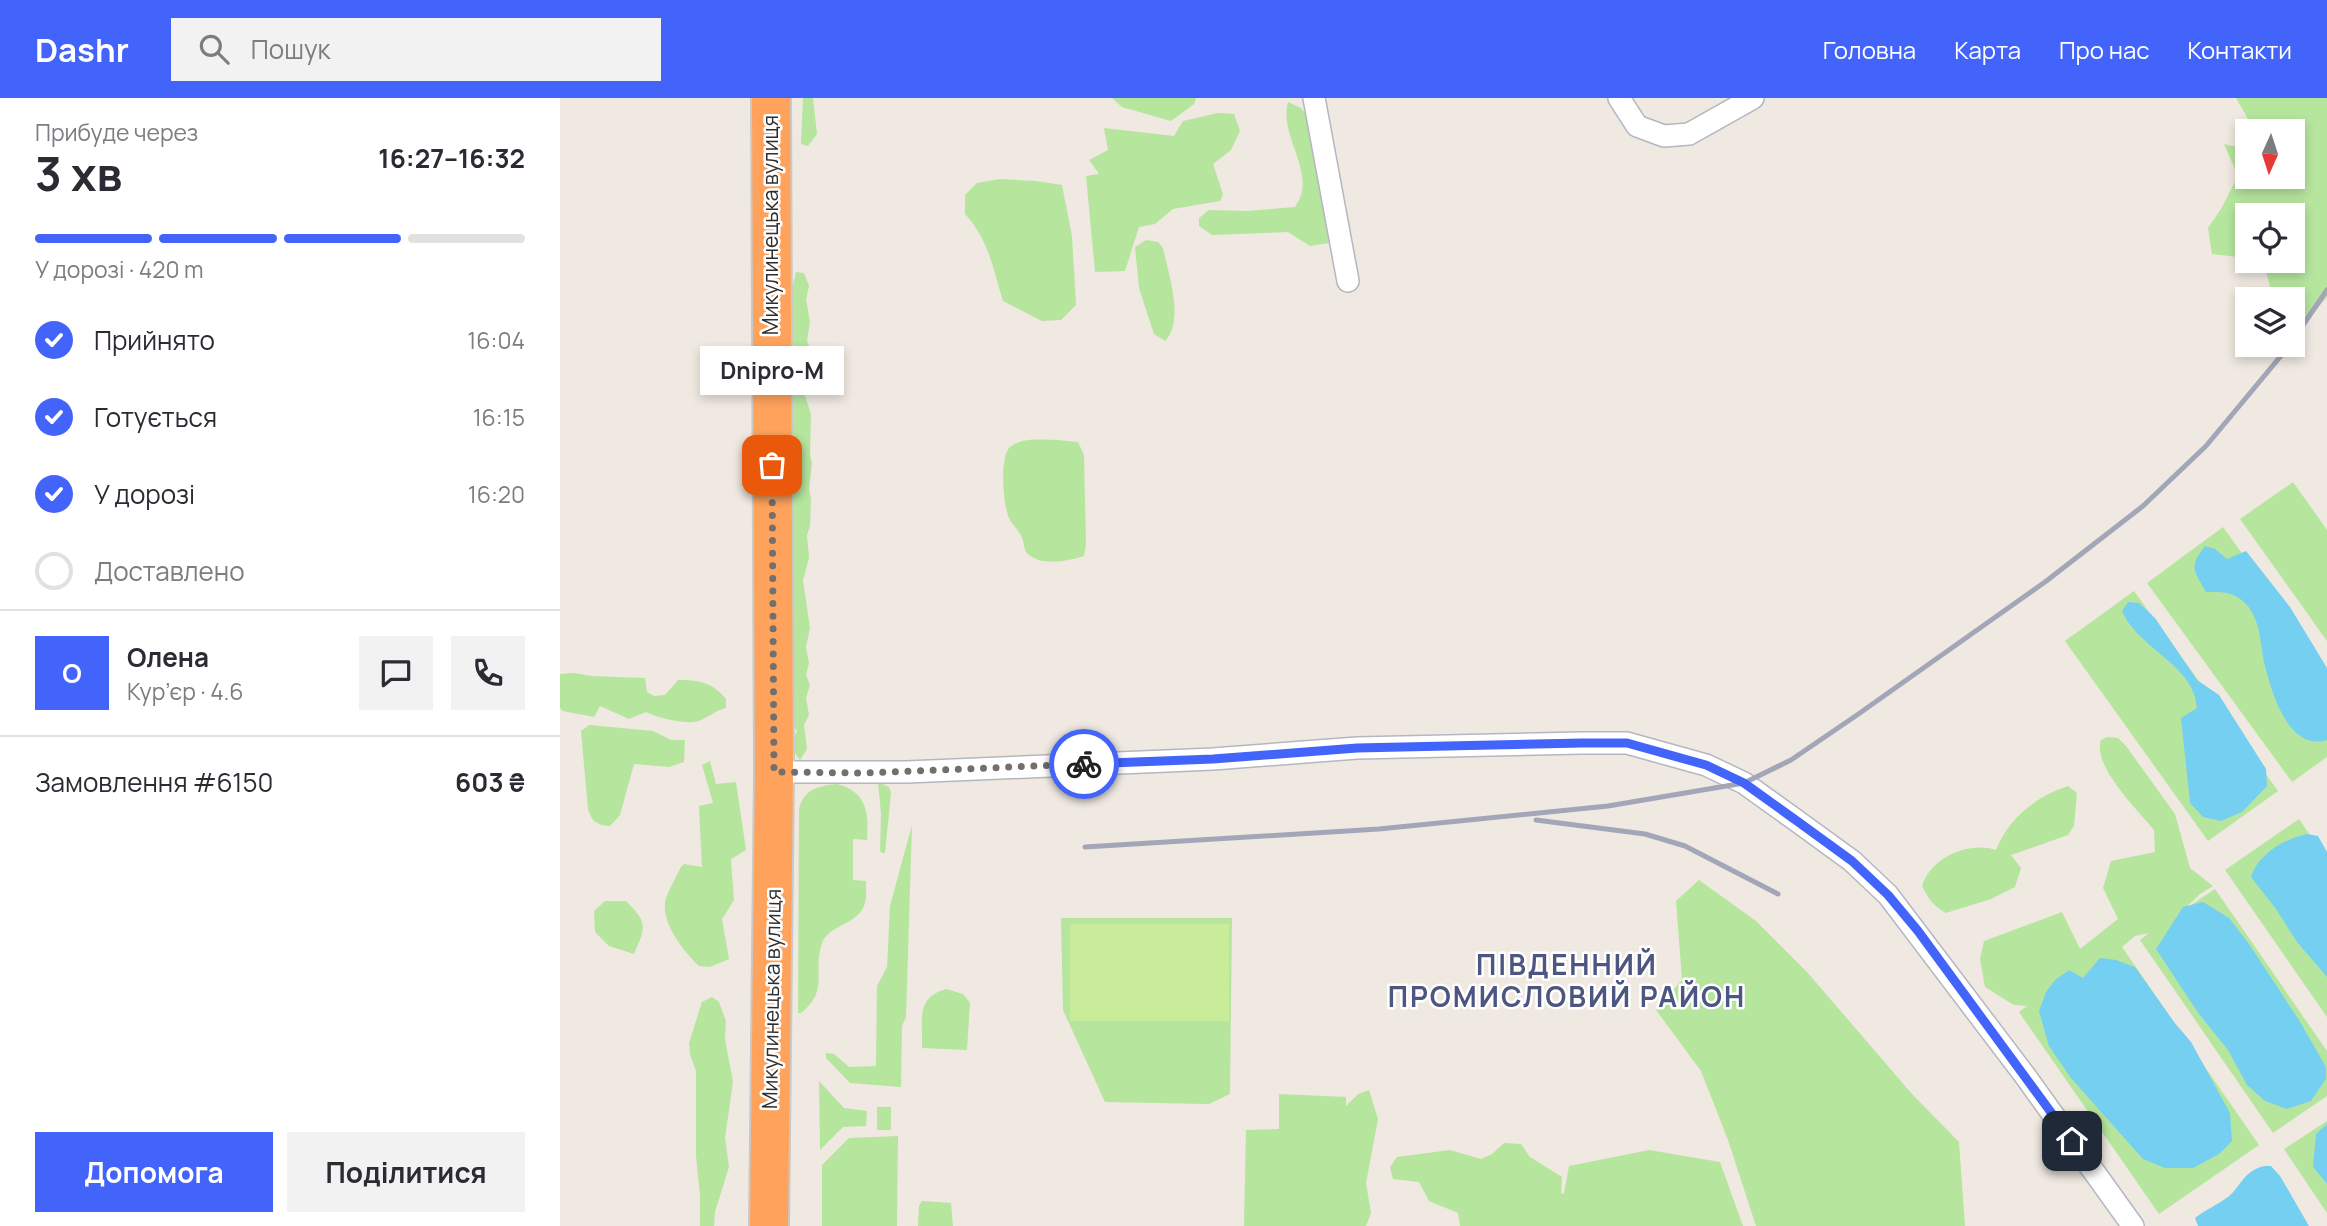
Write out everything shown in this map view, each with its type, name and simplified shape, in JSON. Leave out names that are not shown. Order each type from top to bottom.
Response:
[{"type":"highway","name":"Микулинецька вулиця","points":[[769,1226],[774,772],[771,98]]},
{"type":"street","points":[[1314,98],[1348,281]]},
{"type":"street","points":[[1619,98],[1637,126],[1664,136],[1689,134],[1753,98]]},
{"type":"street","points":[[774,772],[867,773],[1213,759],[1357,748],[1627,743],[1706,765],[1744,783],[1852,861],[1879,887],[1925,941],[2133,1226]]},
{"type":"green space","points":[[803,98],[813,98],[817,134],[808,146],[801,144]]},
{"type":"green space","points":[[1112,98],[1196,98],[1194,104],[1171,121],[1122,107]]},
{"type":"green space","points":[[2236,98],[2327,98],[2327,297],[2305,323],[2305,287],[2270,287],[2266,273],[2305,273],[2305,203],[2235,203],[2235,257],[2212,254],[2208,228],[2235,182],[2235,189],[2305,189],[2305,119],[2248,119]]},
{"type":"green space","points":[[1288,102],[1301,108],[1315,124],[1333,236],[1329,243],[1310,246],[1288,232],[1212,235],[1199,226],[1199,218],[1209,210],[1246,211],[1295,207],[1303,182],[1288,129]]},
{"type":"green space","points":[[1218,113],[1234,114],[1240,131],[1231,150],[1213,164],[1223,194],[1220,201],[1173,209],[1155,224],[1139,227],[1125,271],[1095,272],[1086,176],[1099,174],[1089,160],[1108,150],[1104,128],[1174,136],[1183,121]]},
{"type":"green space","points":[[2224,144],[2235,146],[2235,169]]},
{"type":"green space","points":[[1000,179],[1062,185],[1072,236],[1076,305],[1061,320],[1042,321],[1003,301],[985,245],[965,214],[965,195],[977,183]]},
{"type":"green space","points":[[1146,240],[1158,242],[1163,248],[1171,283],[1174,321],[1165,341],[1154,334],[1139,288],[1135,247]]},
{"type":"green space","points":[[796,272],[804,273],[809,286],[806,299],[810,322],[807,341],[810,348],[806,368],[809,385],[805,396],[811,414],[812,463],[809,489],[810,526],[807,535],[809,558],[803,580],[810,628],[806,647],[809,663],[806,675],[810,685],[806,698],[809,715],[804,725],[807,749],[800,760],[793,746],[797,731],[791,723],[793,700],[789,692],[794,609],[788,589],[793,581],[790,498],[793,487],[789,477],[789,466],[793,457],[789,437],[793,428],[790,387],[796,369],[789,348],[788,331],[791,293]]},
{"type":"green space","points":[[1033,440],[1078,442],[1084,455],[1086,544],[1084,556],[1063,561],[1047,561],[1027,553],[1021,535],[1010,520],[1004,494],[1003,471],[1007,453],[1015,444]]},
{"type":"green space","points":[[2293,482],[2327,530],[2327,641],[2240,519]]},
{"type":"green space","points":[[2223,527],[2327,671],[2327,757],[2292,782],[2147,583]]},
{"type":"green space","points":[[2134,591],[2278,791],[2208,841],[2065,641]]},
{"type":"green space","points":[[560,674],[645,678],[647,692],[654,696],[665,695],[678,680],[699,682],[721,693],[726,699],[726,708],[696,722],[666,719],[646,712],[629,719],[600,706],[594,717],[563,711],[560,708]]},
{"type":"green space","points":[[589,725],[653,731],[671,740],[685,740],[684,762],[669,767],[634,764],[620,815],[610,826],[596,822],[588,809],[581,731]]},
{"type":"green space","points":[[2107,737],[2118,738],[2126,746],[2175,814],[2190,868],[2213,886],[2182,911],[2215,889],[2327,1051],[2327,1096],[2273,1133],[2140,940],[2149,933],[2135,936],[2122,947],[2259,1145],[2159,1214],[2019,1012],[2027,1006],[2014,1005],[1985,987],[1980,959],[1984,941],[2062,912],[2080,949],[2118,919],[2103,888],[2111,861],[2155,852],[2154,830],[2118,787],[2103,762],[2101,740]]},
{"type":"green space","points":[[710,761],[716,784],[736,782],[746,850],[731,859],[734,900],[722,919],[729,959],[710,967],[699,966],[680,944],[669,926],[665,907],[666,898],[681,867],[684,864],[702,867],[699,806],[713,803],[702,765]]},
{"type":"green space","points":[[878,782],[889,787],[891,793],[885,853],[880,851]]},
{"type":"green space","points":[[837,784],[855,792],[866,813],[867,840],[853,839],[853,880],[866,881],[866,901],[857,916],[825,937],[819,953],[818,988],[810,1005],[798,1013],[799,809],[808,793]]},
{"type":"green space","points":[[2068,786],[2077,793],[2074,826],[2068,835],[2011,855],[2021,868],[2015,887],[1991,899],[1946,913],[1931,901],[1922,886],[1942,859],[1974,848],[1996,850],[2008,828],[2024,810],[2056,790]]},
{"type":"green space","points":[[2299,819],[2327,860],[2327,1017],[2225,870]]},
{"type":"green space","points":[[912,825],[901,1087],[850,1083],[826,1058],[826,1053],[834,1054],[849,1067],[876,1066],[877,986],[887,967],[890,906]]},
{"type":"green space","points":[[1699,880],[1756,921],[1807,972],[1912,1094],[1959,1142],[1965,1226],[1756,1226],[1728,1140],[1701,1071],[1656,1010],[1682,980],[1676,901]]},
{"type":"green space","points":[[605,901],[626,901],[641,920],[643,931],[634,954],[609,946],[595,932],[594,911]]},
{"type":"green space","points":[[1061,918],[1232,918],[1230,1094],[1209,1104],[1105,1102],[1063,1010]]},
{"type":"green space","points":[[1070,924],[1229,924],[1229,1021],[1070,1021]]},
{"type":"green space","points":[[946,989],[963,994],[970,1003],[967,1050],[922,1048],[925,1004],[936,993]]},
{"type":"green space","points":[[712,997],[719,1002],[726,1021],[725,1039],[733,1082],[725,1138],[729,1167],[715,1212],[714,1226],[700,1226],[696,1156],[696,1071],[689,1043],[702,1002]]},
{"type":"green space","points":[[819,1081],[844,1108],[867,1111],[866,1126],[843,1127],[820,1150]]},
{"type":"green space","points":[[1369,1090],[1378,1119],[1366,1183],[1371,1213],[1366,1226],[1244,1226],[1246,1130],[1279,1129],[1279,1094],[1346,1097],[1346,1106],[1358,1094]]},
{"type":"green space","points":[[877,1107],[891,1107],[891,1130],[877,1130]]},
{"type":"green space","points":[[2327,1121],[2327,1213],[2284,1149]]},
{"type":"green space","points":[[898,1136],[897,1226],[822,1226],[822,1165],[849,1138]]},
{"type":"green space","points":[[1504,1143],[1521,1144],[1530,1157],[1562,1177],[1561,1194],[1564,1193],[1569,1166],[1649,1150],[1720,1162],[1743,1226],[1460,1226],[1458,1213],[1429,1201],[1419,1182],[1393,1179],[1390,1167],[1397,1157],[1450,1150],[1481,1159],[1492,1154]]},
{"type":"green space","points":[[922,1201],[951,1203],[953,1226],[918,1226],[919,1206]]},
{"type":"water","points":[[2205,546],[2215,549],[2227,559],[2246,551],[2290,607],[2327,668],[2327,740],[2314,741],[2302,737],[2284,718],[2268,678],[2255,617],[2251,610],[2232,594],[2206,592],[2196,574],[2196,559]]},
{"type":"water","points":[[2128,602],[2139,603],[2155,618],[2197,680],[2219,695],[2266,769],[2267,786],[2242,812],[2221,821],[2203,817],[2190,803],[2181,718],[2197,708],[2194,693],[2176,668],[2130,624],[2122,611]]},
{"type":"water","points":[[2307,834],[2318,836],[2327,852],[2327,977],[2297,942],[2251,877],[2259,861],[2273,849]]},
{"type":"water","points":[[2203,902],[2229,918],[2249,944],[2326,1067],[2326,1079],[2311,1101],[2287,1109],[2265,1101],[2247,1085],[2228,1050],[2199,1014],[2156,949],[2183,907]]},
{"type":"water","points":[[2100,958],[2135,967],[2191,1042],[2230,1113],[2232,1141],[2219,1154],[2193,1168],[2165,1168],[2143,1159],[2071,1078],[2049,1046],[2039,1011],[2046,992],[2055,980],[2069,970],[2083,978]]},
{"type":"water","points":[[2327,1124],[2327,1184],[2313,1167],[2316,1134]]},
{"type":"water","points":[[2271,1166],[2280,1176],[2309,1226],[2198,1226],[2195,1218],[2230,1195],[2250,1172]]},
{"type":"railway","points":[[2305,322],[2327,290]]},
{"type":"railway","points":[[1085,847],[1379,829],[1608,806],[1744,783],[1791,760],[1857,715],[2045,582],[2143,506],[2206,446],[2280,357]]},
{"type":"railway","points":[[1536,820],[1645,834],[1685,846],[1778,894]]},
{"type":"way so far","points":[[772,465],[774,772],[867,773],[1084,764]]},
{"type":"place","name":"Dnipro-M","points":[[772,465]]},
{"type":"district","name":"ПІВДЕННИЙ ПРОМИСЛОВИЙ РАЙОН","points":[[1567,981]]},
{"type":"route","points":[[1084,764],[1213,759],[1357,748],[1627,743],[1706,765],[1744,783],[1852,861],[1888,895],[1918,931],[2072,1141]]}]
